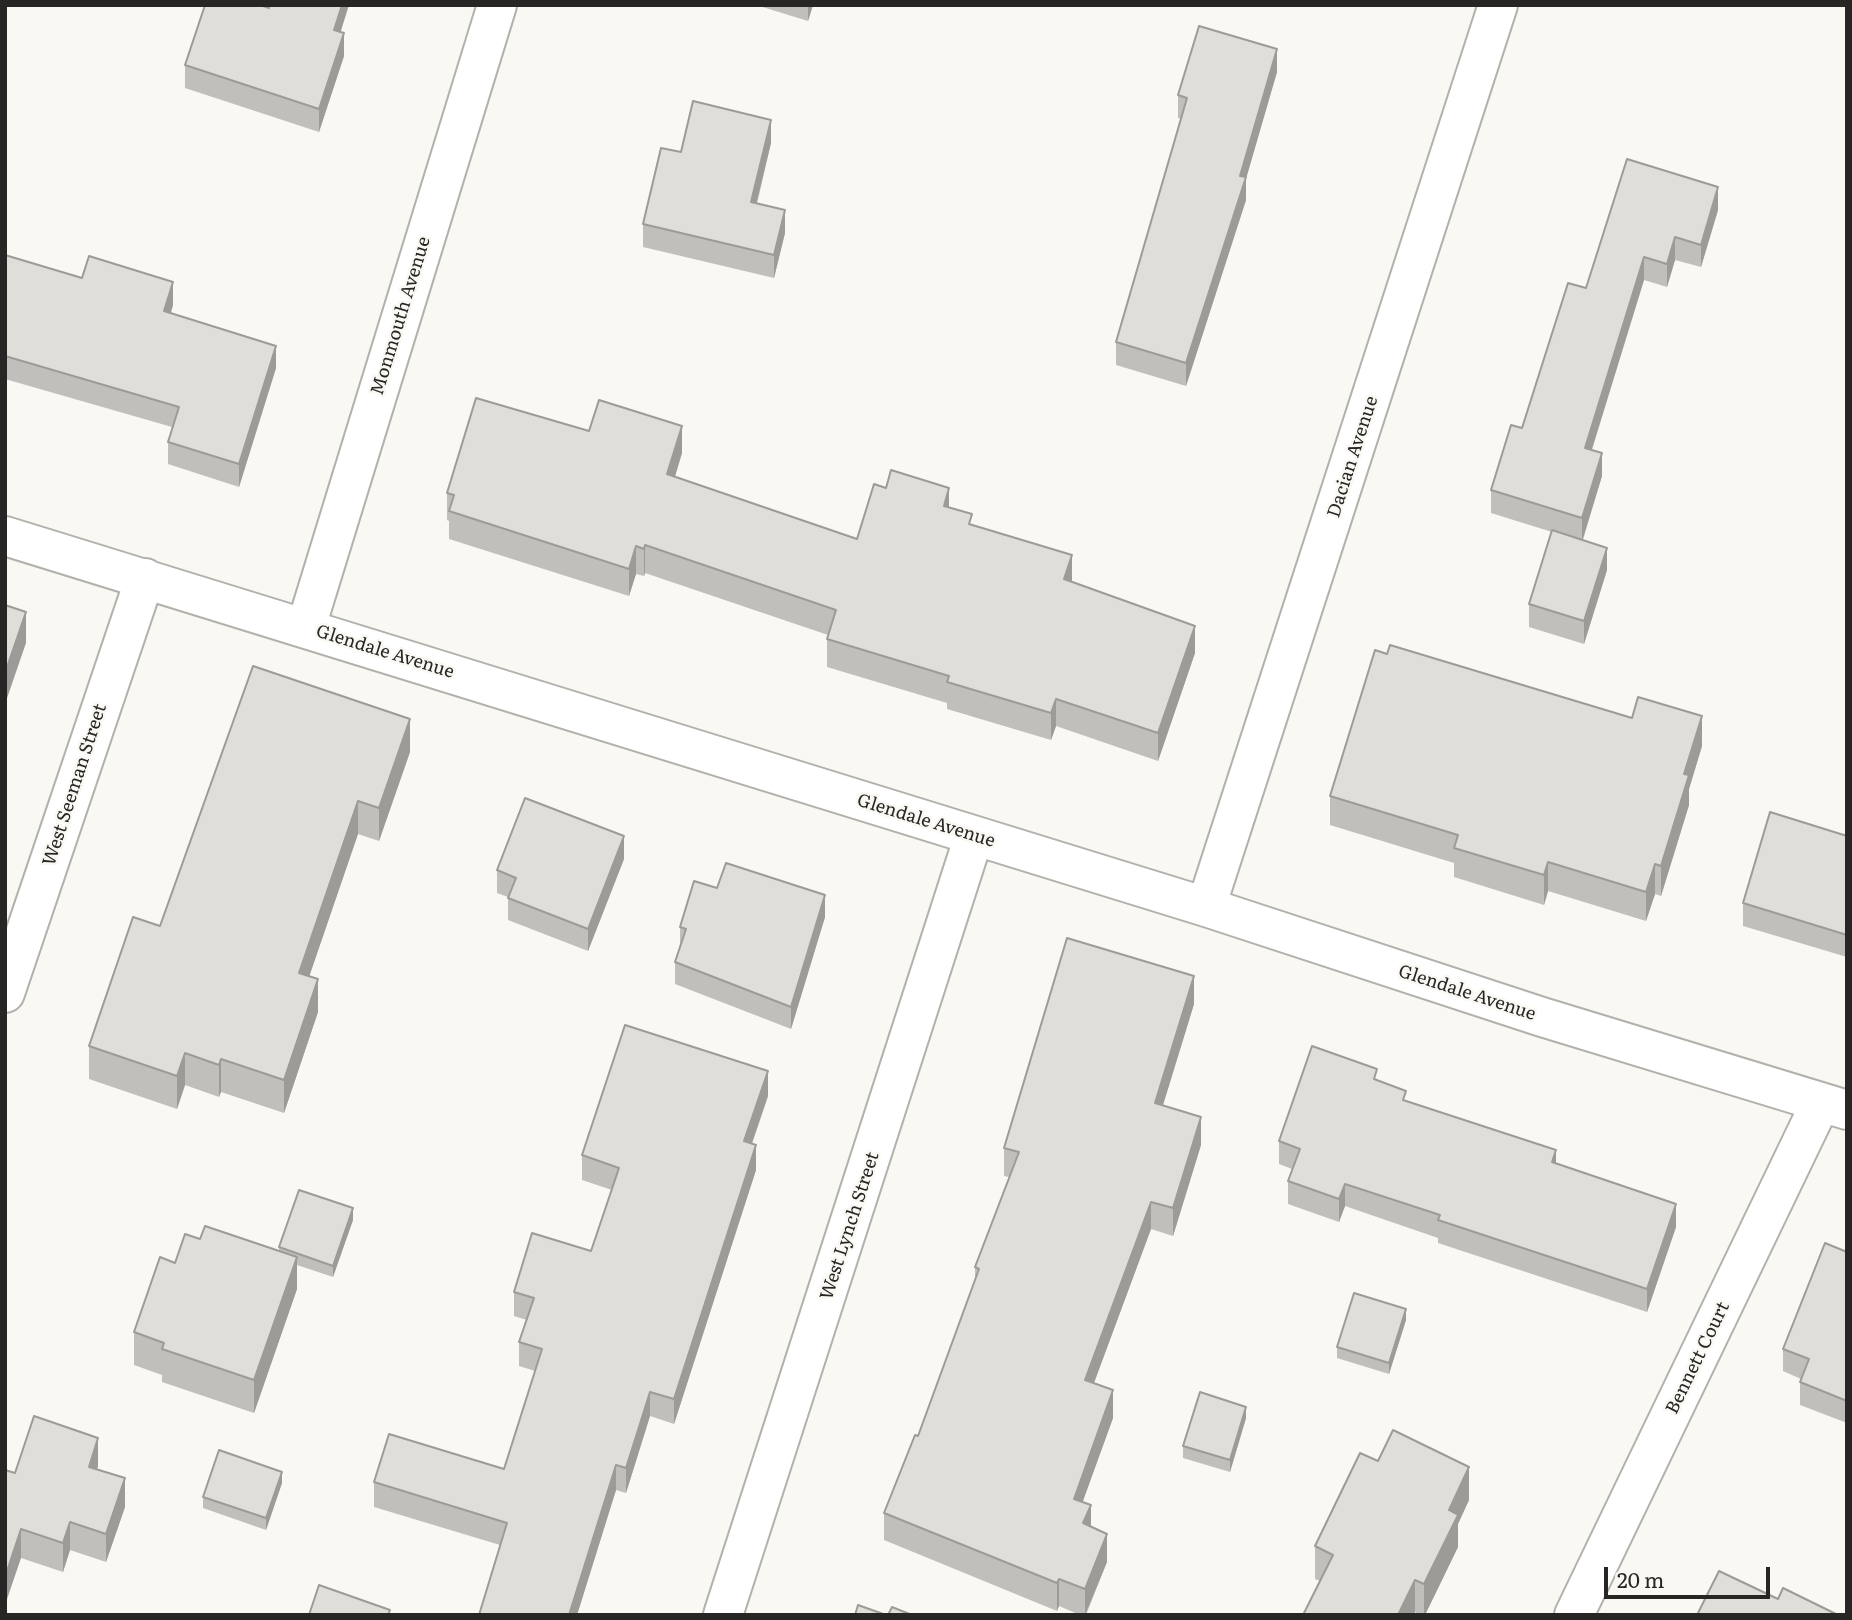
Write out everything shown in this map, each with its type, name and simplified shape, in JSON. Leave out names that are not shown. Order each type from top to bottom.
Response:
[{"type":"street","name":"Monmouth Avenue","points":[[306,628],[496,5]]},
{"type":"street","name":"Dacian Avenue","points":[[1206,907],[1233,832],[1498,5]]},
{"type":"street","name":"Glendale Avenue","points":[[5,536],[1206,907],[1542,1017],[1834,1106]]},
{"type":"street","name":"West Seeman Street","points":[[5,993],[145,578]]},
{"type":"street","name":"West Lynch Street","points":[[723,1615],[974,836]]},
{"type":"street","name":"Bennett Court","points":[[1574,1615],[1834,1106]]},
{"type":"building","points":[[205,5],[260,5],[269,8],[270,5],[342,5],[334,30],[344,33],[319,109],[185,65]]},
{"type":"building","points":[[1199,26],[1277,49],[1240,176],[1246,177],[1186,363],[1116,342],[1187,98],[1178,95]]},
{"type":"building","points":[[693,101],[771,120],[751,202],[785,210],[774,255],[643,224],[661,148],[681,152]]},
{"type":"building","points":[[1627,159],[1718,187],[1701,245],[1675,237],[1667,264],[1644,257],[1585,448],[1602,453],[1582,518],[1491,490],[1511,425],[1522,428],[1568,283],[1586,288]]},
{"type":"building","points":[[5,255],[82,278],[89,256],[173,282],[164,311],[276,346],[239,464],[168,442],[179,407],[5,356]]},
{"type":"building","points":[[476,398],[589,431],[599,400],[682,426],[667,474],[857,539],[874,484],[886,488],[891,470],[949,488],[944,506],[972,514],[969,524],[1072,555],[1064,579],[1195,626],[1158,733],[1056,699],[1051,713],[947,682],[949,676],[827,639],[836,610],[645,545],[644,549],[636,546],[629,569],[449,511],[454,495],[447,493]]},
{"type":"building","points":[[1552,530],[1607,548],[1584,621],[1529,604]]},
{"type":"building","points":[[5,605],[26,612],[5,673]]},
{"type":"building","points":[[1390,645],[1632,718],[1638,697],[1702,716],[1684,774],[1689,775],[1661,866],[1655,864],[1646,892],[1548,862],[1544,875],[1454,848],[1458,835],[1330,796],[1375,650],[1387,654]]},
{"type":"building","points":[[253,666],[410,719],[379,808],[358,801],[299,973],[318,979],[284,1080],[221,1059],[219,1065],[185,1053],[177,1076],[89,1046],[133,917],[160,926]]},
{"type":"building","points":[[525,798],[624,836],[588,929],[508,898],[516,878],[497,870]]},
{"type":"building","points":[[1770,812],[1847,836],[1847,935],[1743,903]]},
{"type":"building","points":[[726,863],[825,895],[791,1007],[675,962],[686,929],[680,927],[694,881],[717,888]]},
{"type":"building","points":[[1067,938],[1194,976],[1155,1103],[1201,1117],[1173,1208],[1151,1202],[1085,1380],[1113,1390],[1074,1499],[1091,1505],[1083,1523],[1107,1534],[1085,1589],[1059,1579],[1057,1583],[884,1513],[915,1435],[918,1436],[979,1269],[975,1267],[1019,1152],[1004,1148]]},
{"type":"building","points":[[625,1025],[768,1071],[744,1141],[756,1145],[674,1399],[650,1392],[626,1468],[616,1465],[569,1615],[479,1615],[507,1523],[374,1482],[389,1434],[504,1469],[542,1349],[519,1342],[534,1298],[514,1292],[532,1233],[591,1251],[619,1168],[582,1155]]},
{"type":"building","points":[[1312,1046],[1377,1069],[1374,1079],[1406,1091],[1403,1100],[1556,1150],[1552,1162],[1676,1204],[1647,1289],[1438,1220],[1440,1215],[1345,1184],[1339,1199],[1288,1181],[1300,1149],[1279,1141]]},
{"type":"building","points":[[299,1190],[353,1208],[333,1266],[279,1247]]},
{"type":"building","points":[[205,1226],[297,1257],[254,1380],[162,1349],[164,1343],[134,1332],[160,1257],[175,1263],[185,1234],[200,1239]]},
{"type":"building","points":[[1825,1243],[1847,1252],[1847,1401],[1800,1382],[1809,1359],[1783,1349]]},
{"type":"building","points":[[1354,1293],[1406,1309],[1389,1363],[1337,1347]]},
{"type":"building","points":[[1200,1392],[1246,1407],[1230,1460],[1183,1446]]},
{"type":"building","points":[[34,1416],[98,1438],[89,1467],[125,1478],[106,1534],[70,1522],[63,1543],[21,1529],[5,1577],[5,1470],[15,1473]]},
{"type":"building","points":[[1393,1430],[1469,1467],[1449,1510],[1458,1515],[1424,1584],[1415,1580],[1398,1615],[1303,1615],[1333,1555],[1315,1546],[1360,1453],[1378,1461]]},
{"type":"building","points":[[219,1450],[282,1472],[266,1518],[203,1497]]},
{"type":"building","points":[[1719,1571],[1778,1599],[1783,1588],[1838,1615],[1697,1615]]},
{"type":"building","points":[[319,1585],[390,1610],[388,1615],[309,1615]]},
{"type":"building","points":[[858,1605],[886,1615],[855,1615]]},
{"type":"building","points":[[892,1607],[912,1615],[888,1615]]}]
